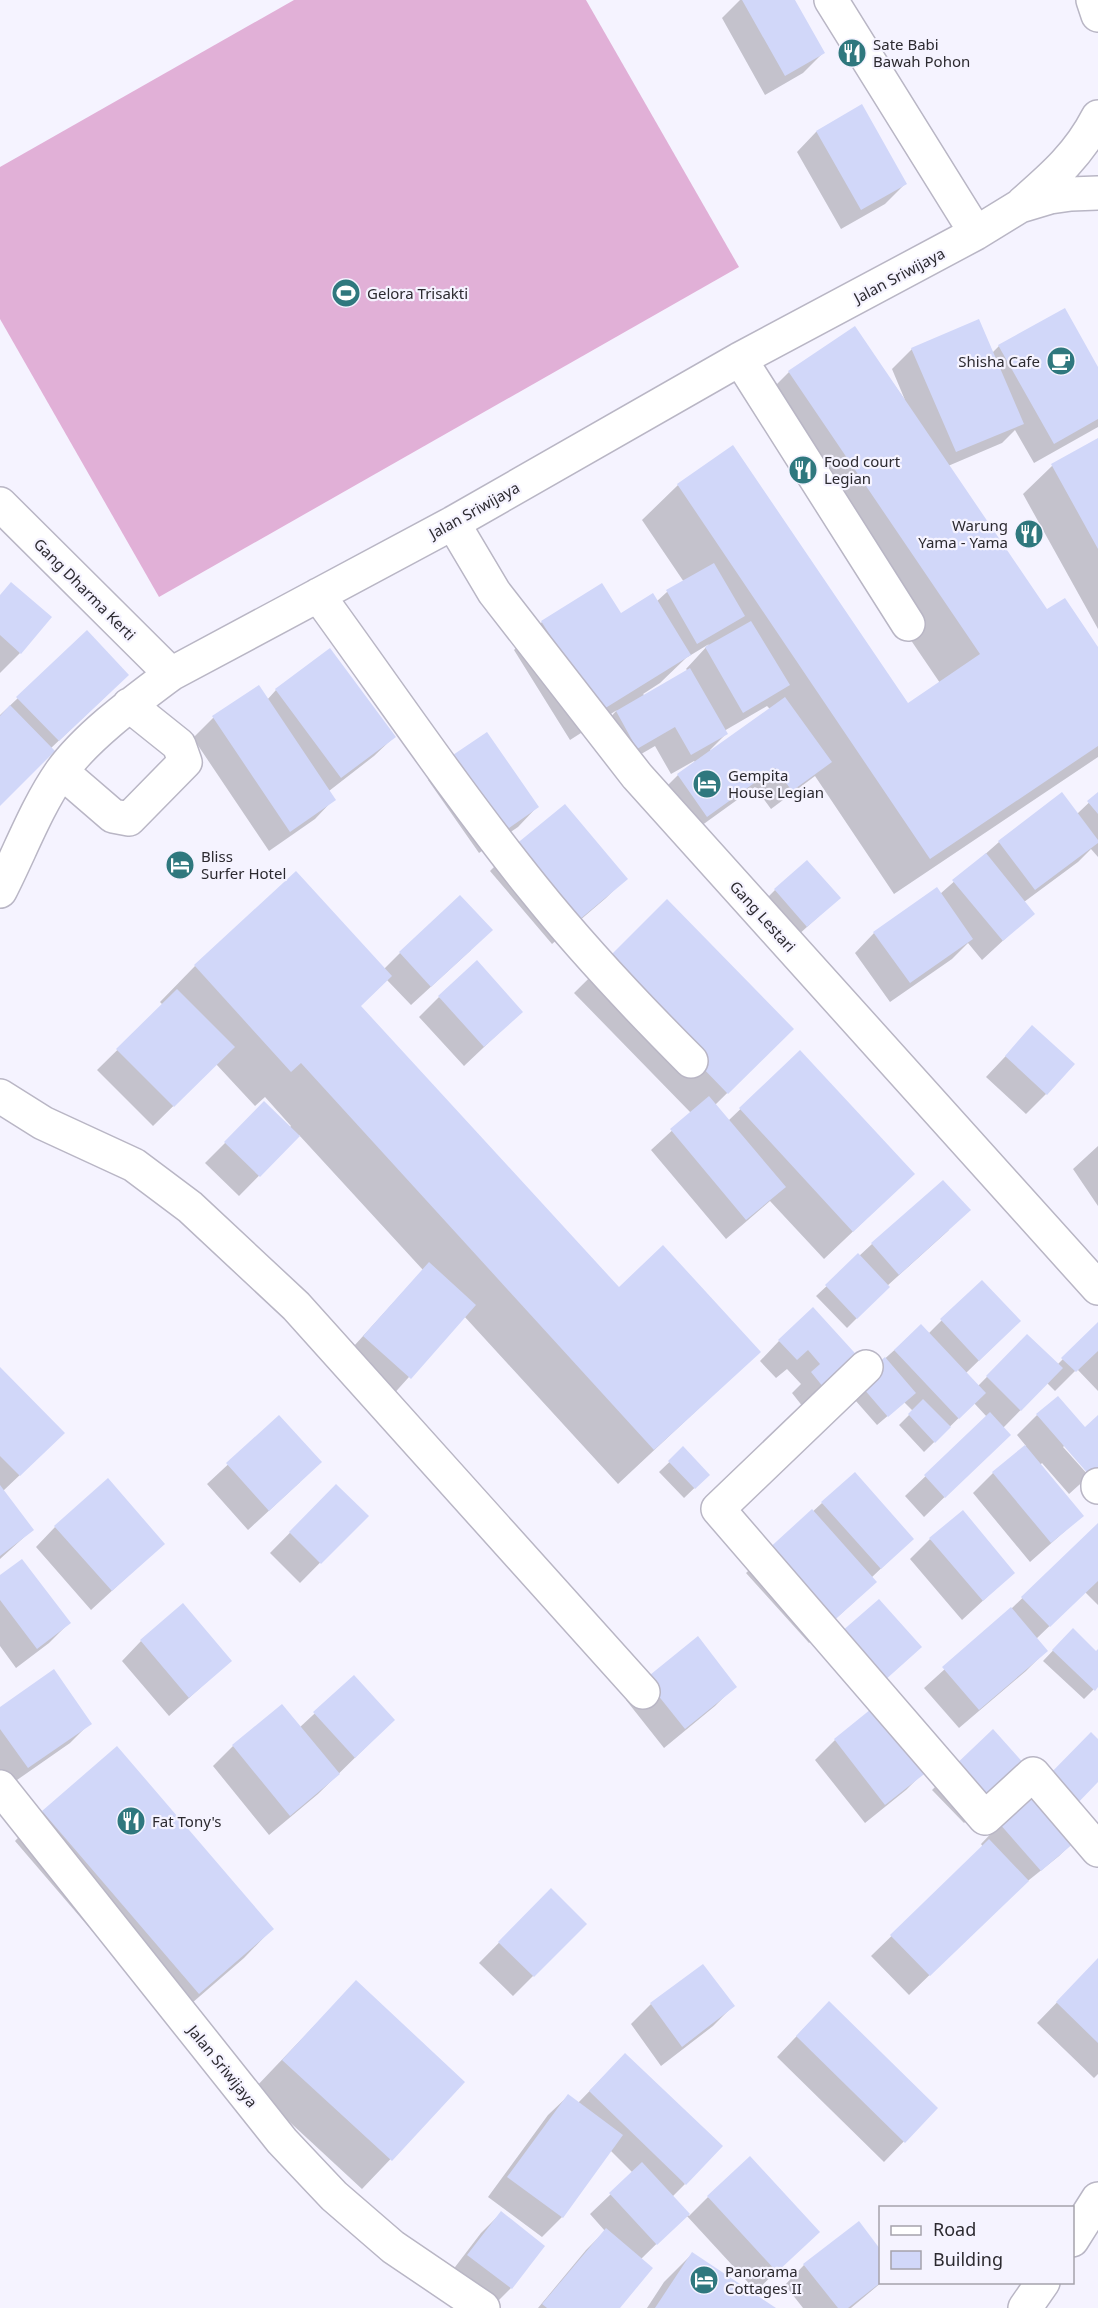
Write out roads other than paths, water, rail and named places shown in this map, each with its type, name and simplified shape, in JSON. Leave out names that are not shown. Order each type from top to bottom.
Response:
[{"type":"street","points":[[831,0],[976,233]]},
{"type":"street","points":[[1093,0],[1098,15]]},
{"type":"street","name":"Jalan Sriwijaya","points":[[3,876],[62,772],[94,736],[129,705],[171,674],[453,523],[740,359],[976,233],[1020,206],[1048,182],[1079,150],[1098,117]]},
{"type":"street","name":"Jalan Sriwijaya","points":[[1020,206],[1050,197],[1098,193]]},
{"type":"street","points":[[740,359],[908,624]]},
{"type":"street","name":"Gang Dharma Kerti","points":[[0,504],[171,674]]},
{"type":"street","name":"Gang Lestari","points":[[453,523],[494,592],[637,776],[1098,1288]]},
{"type":"street","points":[[318,595],[475,813],[535,890],[588,953],[691,1061]]},
{"type":"street","points":[[62,772],[112,816],[129,819],[185,762],[179,745],[129,705]]},
{"type":"street","points":[[0,1096],[43,1123],[134,1165],[207,1222],[296,1306],[643,1692]]},
{"type":"street","points":[[866,1367],[718,1509],[985,1818],[1033,1774],[1098,1850]]},
{"type":"street","name":"Jalan Sriwijaya","points":[[0,1787],[282,2141],[334,2196],[393,2247],[483,2308]]},
{"type":"street","points":[[1074,2237],[1098,2199]]},
{"type":"street","points":[[1025,2308],[1042,2284]]},
{"type":"place","name":"Sate Babi Bawah Pohon","points":[[852,53]]},
{"type":"place","name":"Gelora Trisakti","points":[[346,293]]},
{"type":"place","name":"Shisha Cafe","points":[[1061,361]]},
{"type":"place","name":"Food court Legian","points":[[803,470]]},
{"type":"place","name":"Warung Yama - Yama","points":[[1029,534]]},
{"type":"place","name":"Gempita House Legian","points":[[707,784]]},
{"type":"place","name":"Bliss Surfer Hotel","points":[[180,865]]},
{"type":"place","name":"Fat Tony's","points":[[131,1821]]},
{"type":"place","name":"Panorama Cottages II","points":[[704,2280]]}]
